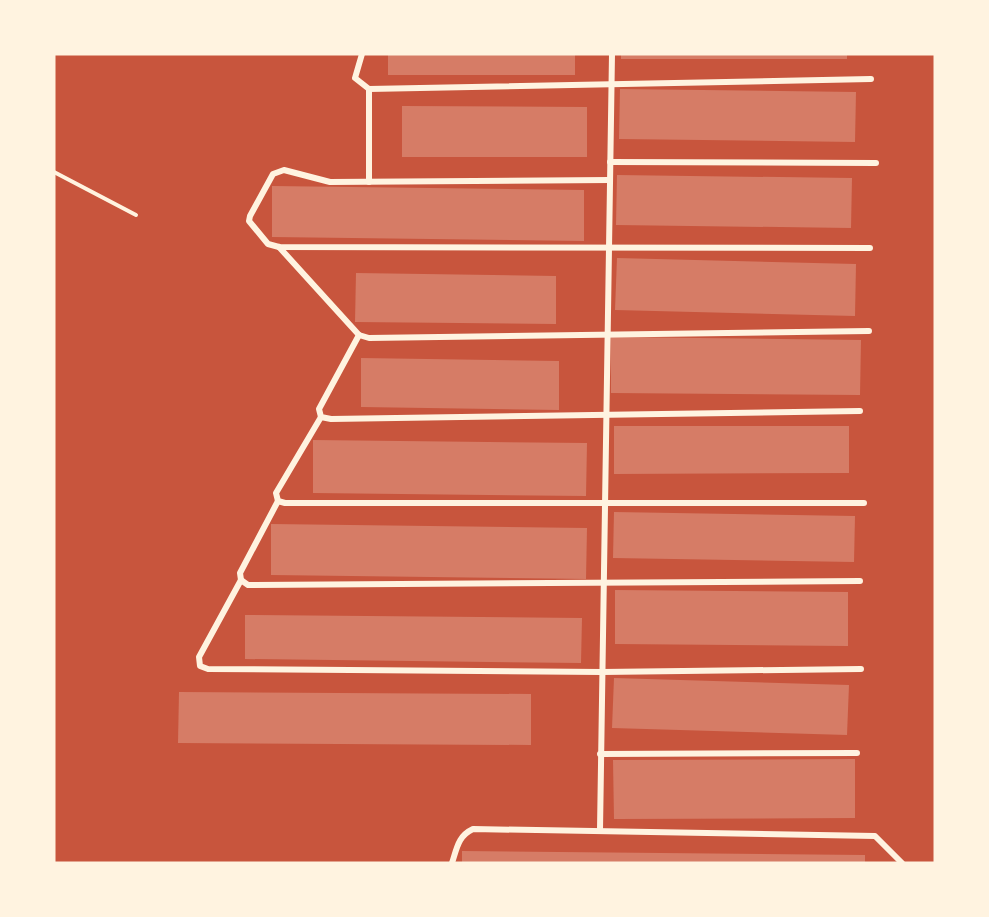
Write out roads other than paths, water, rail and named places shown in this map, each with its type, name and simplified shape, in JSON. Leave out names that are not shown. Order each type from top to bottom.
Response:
[{"type":"street","points":[[362,54],[355,78],[369,89],[871,79]]},
{"type":"street","points":[[600,830],[604,417],[612,54]]},
{"type":"street","points":[[369,89],[369,182]]},
{"type":"street","points":[[610,162],[876,163]]},
{"type":"street","points":[[610,180],[330,182],[284,170],[273,174],[249,221],[268,244],[279,247],[870,248]]},
{"type":"street","points":[[279,247],[359,335],[379,340],[607,334],[869,331]]},
{"type":"street","points":[[359,335],[319,409],[321,417],[276,493],[278,501],[240,573],[241,580],[199,657],[200,666],[208,669],[602,672],[861,669]]},
{"type":"street","points":[[321,417],[331,419],[604,417],[860,411]]},
{"type":"street","points":[[278,501],[285,503],[864,503]]},
{"type":"street","points":[[241,580],[248,585],[603,585],[860,581]]},
{"type":"street","points":[[600,754],[857,753]]},
{"type":"street","points":[[452,863],[463,833],[473,829],[876,836],[902,863]]}]
